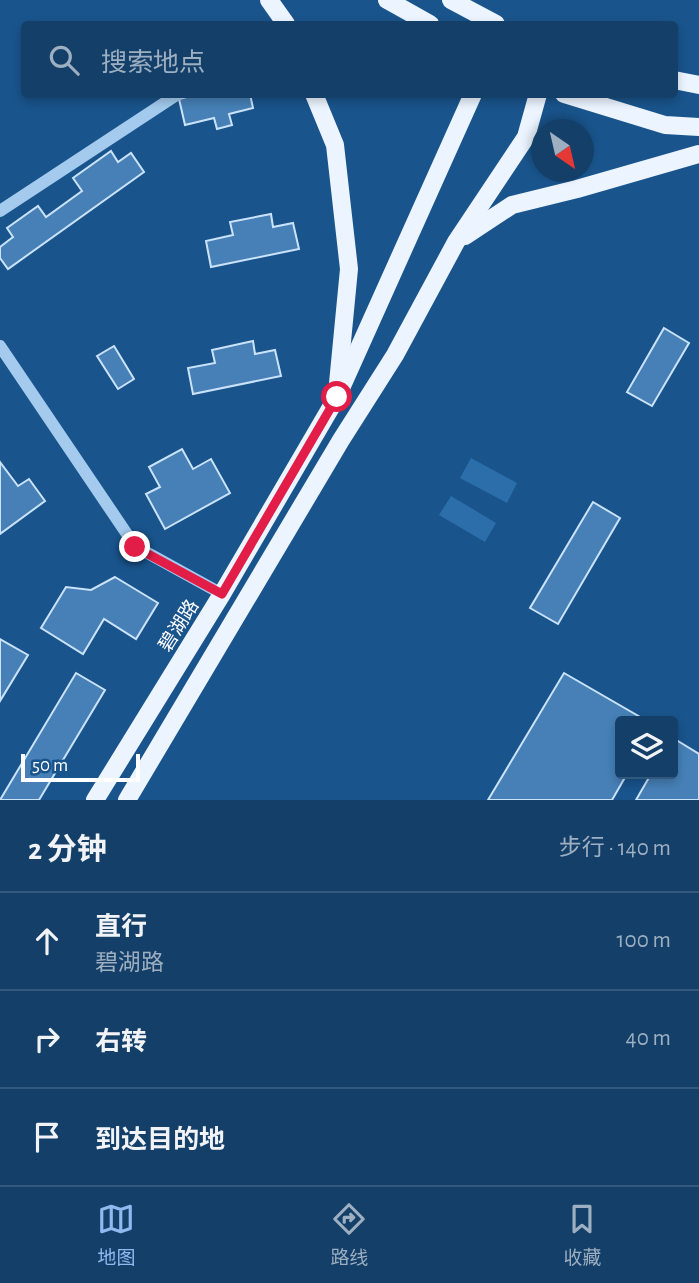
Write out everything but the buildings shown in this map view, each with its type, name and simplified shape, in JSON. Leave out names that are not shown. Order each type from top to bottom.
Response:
[{"type":"main road","points":[[269,0],[283,21]]},
{"type":"main road","points":[[387,0],[425,21]]},
{"type":"main road","points":[[452,0],[490,21]]},
{"type":"main road","points":[[678,81],[699,85]]},
{"type":"main road","points":[[316,98],[335,145],[348,269],[337,397]]},
{"type":"main road","name":"碧湖路","points":[[95,800],[222,594],[337,397],[471,98]]},
{"type":"main road","points":[[127,800],[341,440],[395,355],[456,242],[526,137],[537,98]]},
{"type":"main road","points":[[577,98],[665,125],[699,127]]},
{"type":"main road","points":[[456,242],[512,205],[699,154]]},
{"type":"street","points":[[0,211],[172,98]]},
{"type":"street","points":[[0,346],[135,547],[222,594]]},
{"type":"shaded area","points":[[471,458],[517,483],[507,503],[460,478]]},
{"type":"shaded area","points":[[451,496],[496,523],[485,542],[439,515]]},
{"type":"route","points":[[135,547],[222,594],[337,397]]}]
